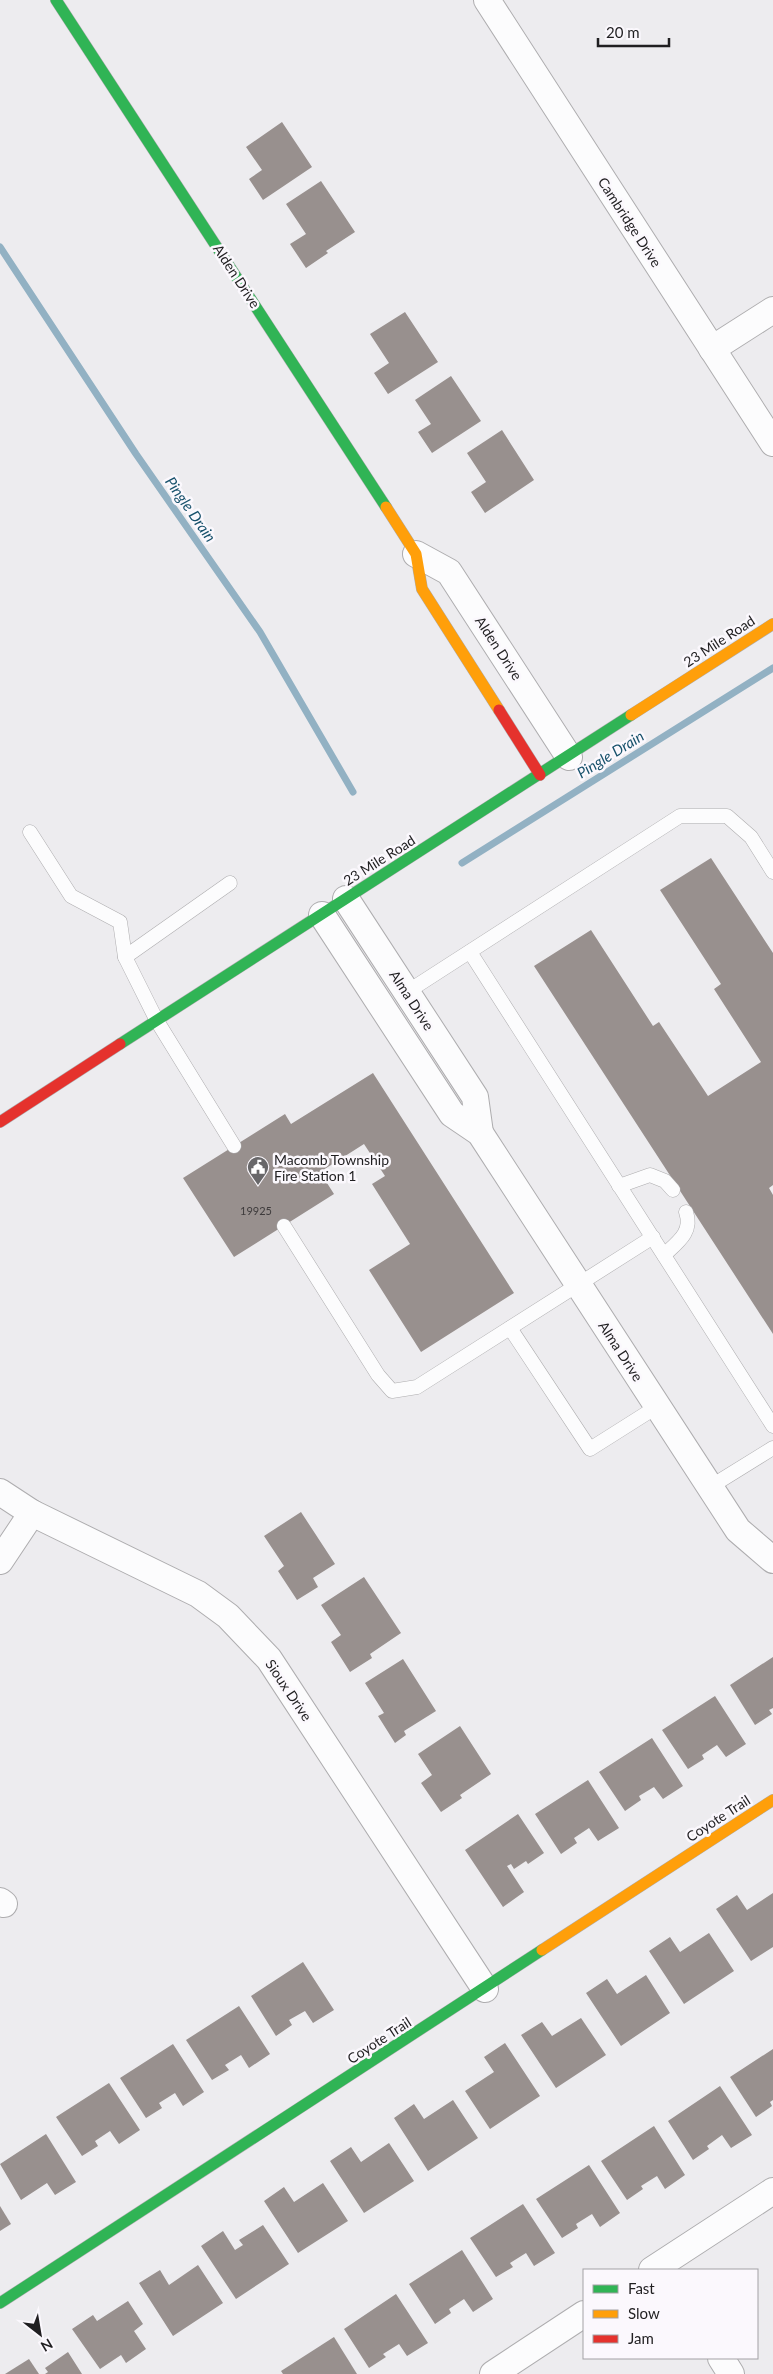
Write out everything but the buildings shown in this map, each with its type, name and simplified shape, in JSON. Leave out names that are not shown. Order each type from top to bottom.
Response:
[{"type":"street","name":"Alden Drive","points":[[56,0],[416,554],[422,589],[540,776]]},
{"type":"street","name":"Cambridge Drive","points":[[487,0],[773,443]]},
{"type":"street","points":[[712,349],[773,310]]},
{"type":"street","name":"Alden Drive","points":[[416,554],[449,572],[569,757]]},
{"type":"street","name":"23 Mile Road","points":[[0,1122],[346,898],[540,776],[773,624]]},
{"type":"street","name":"Alma Drive","points":[[346,898],[404,1008]]},
{"type":"street","name":"Alma Drive","points":[[322,915],[404,1008],[475,1097],[480,1132],[577,1283],[738,1530],[773,1560]]},
{"type":"street","name":"Sioux Drive","points":[[0,1492],[32,1513],[198,1594],[228,1616],[248,1635],[269,1659],[485,1989]]},
{"type":"street","points":[[0,1561],[32,1513]]},
{"type":"street","name":"Coyote Trail","points":[[0,2303],[773,1800]]},
{"type":"street","points":[[659,2268],[773,2191]]},
{"type":"street","points":[[492,2374],[583,2315]]},
{"type":"street","points":[[722,2359],[731,2374]]},
{"type":"lane","points":[[404,1008],[470,952],[680,816],[727,816],[751,838],[773,872]]},
{"type":"lane","points":[[30,832],[71,896],[120,922],[124,957],[157,1021],[234,1146]]},
{"type":"lane","points":[[124,957],[230,883]]},
{"type":"lane","points":[[470,952],[773,1426]]},
{"type":"lane","points":[[619,1186],[650,1175],[664,1181],[673,1190]]},
{"type":"lane","points":[[664,1255],[684,1236],[689,1221],[686,1212]]},
{"type":"lane","points":[[284,1226],[378,1376],[392,1391],[417,1387],[577,1283],[652,1237]]},
{"type":"lane","points":[[510,1328],[590,1449],[658,1406]]},
{"type":"lane","points":[[710,1487],[773,1448]]},
{"type":"waterway","name":"Pingle Drain","points":[[0,247],[136,454],[260,632],[353,792]]},
{"type":"waterway","name":"Pingle Drain","points":[[462,863],[773,668]]},
{"type":"traffic: fast","points":[[56,0],[386,507]]},
{"type":"traffic: fast","points":[[120,1044],[631,715]]},
{"type":"traffic: fast","points":[[0,2303],[542,1950]]},
{"type":"traffic: slow","points":[[386,507],[416,554],[422,589],[499,710]]},
{"type":"traffic: slow","points":[[631,715],[773,624]]},
{"type":"traffic: slow","points":[[542,1950],[773,1800]]},
{"type":"traffic: jam","points":[[499,710],[540,775]]},
{"type":"traffic: jam","points":[[0,1122],[120,1044]]},
{"type":"place","name":"Macomb Township Fire Station 1","points":[[258,1186]]}]
